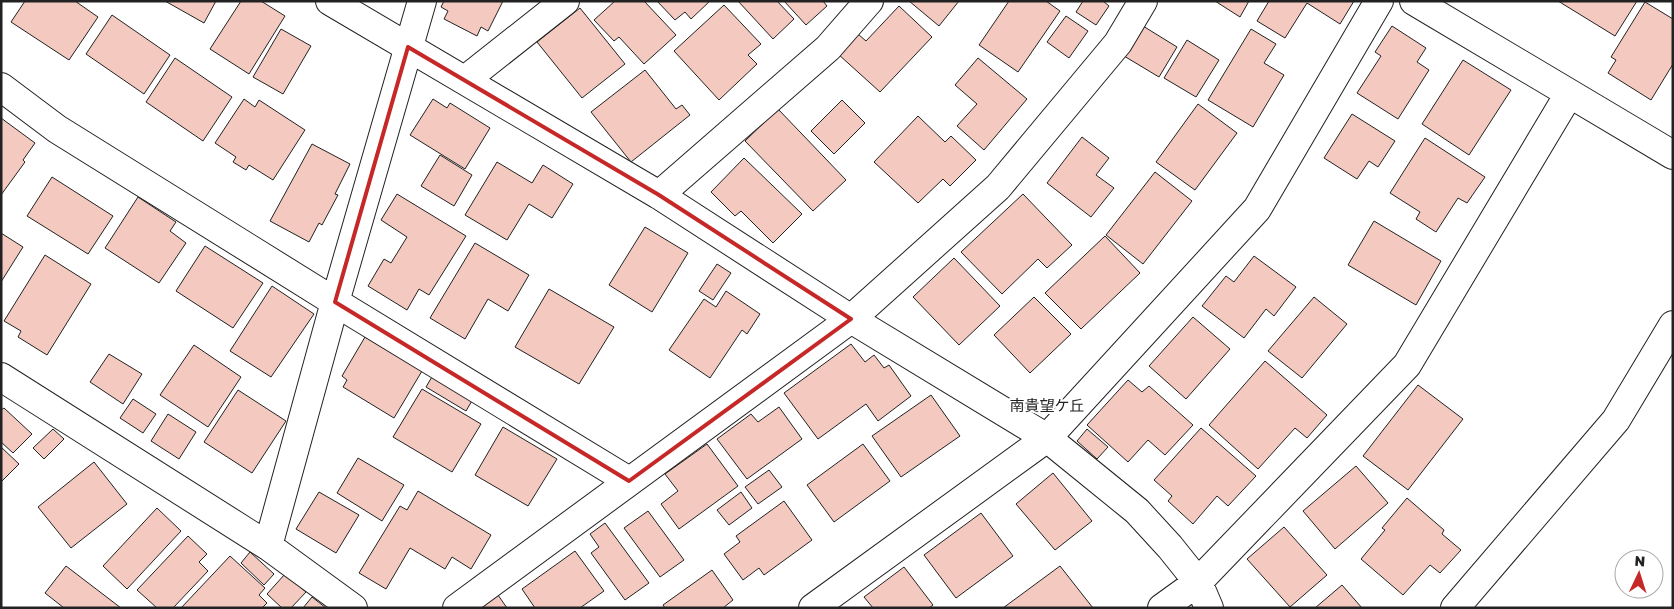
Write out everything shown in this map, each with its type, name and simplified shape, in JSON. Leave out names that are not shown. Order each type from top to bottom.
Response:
[{"type":"street","points":[[330,1],[659,195],[851,319],[1047,438],[1137,511],[1170,547],[1198,582],[1209,608]]},
{"type":"street","points":[[268,546],[335,302],[422,1]]},
{"type":"street","points":[[465,80],[566,1]]},
{"type":"street","points":[[659,195],[828,48],[869,1]]},
{"type":"street","points":[[457,608],[851,319],[998,187],[1118,43],[1143,1]]},
{"type":"street","points":[[813,608],[1047,438],[1257,209],[1379,1]]},
{"type":"street","points":[[1414,1],[1673,155]]},
{"type":"street","points":[[1,87],[57,129],[335,302],[629,481]]},
{"type":"street","points":[[1162,608],[1198,582],[1407,364],[1569,94]]},
{"type":"street","points":[[1455,608],[1616,420],[1673,324]]},
{"type":"street","points":[[1,377],[268,546],[353,608]]},
{"type":"highlighted area","points":[[408,47],[659,195],[851,319],[629,481],[335,302]]},
{"type":"building","points":[[25,1],[75,1],[98,17],[69,60],[11,22]]},
{"type":"building","points":[[165,1],[216,1],[204,23]]},
{"type":"building","points":[[241,1],[261,1],[285,16],[249,74],[210,49]]},
{"type":"building","points":[[444,1],[503,1],[488,31],[481,27],[477,36],[444,19],[448,11],[441,7]]},
{"type":"building","points":[[615,1],[644,1],[676,35],[644,64],[619,37],[614,41],[594,20]]},
{"type":"building","points":[[657,1],[710,1],[691,19],[685,12],[675,20]]},
{"type":"building","points":[[738,1],[777,1],[794,19],[773,39]]},
{"type":"building","points":[[784,1],[823,1],[827,6],[806,25]]},
{"type":"building","points":[[909,1],[959,1],[939,26]]},
{"type":"building","points":[[1009,1],[1046,1],[1060,11],[1018,72],[979,45]]},
{"type":"building","points":[[1083,1],[1103,1],[1109,6],[1096,25],[1076,12]]},
{"type":"building","points":[[1215,1],[1249,1],[1240,17]]},
{"type":"building","points":[[1269,1],[1354,1],[1340,24],[1307,3],[1285,38],[1257,21]]},
{"type":"building","points":[[1558,1],[1637,1],[1615,36]]},
{"type":"building","points":[[1645,2],[1673,19],[1673,64],[1651,100],[1608,73],[1616,60],[1611,57]]},
{"type":"building","points":[[724,5],[761,44],[748,55],[757,64],[719,100],[674,51]]},
{"type":"building","points":[[899,6],[932,37],[880,92],[838,54],[858,34],[866,41]]},
{"type":"building","points":[[580,8],[625,64],[582,98],[537,42]]},
{"type":"building","points":[[112,15],[170,55],[144,94],[86,54]]},
{"type":"building","points":[[1066,16],[1088,31],[1069,58],[1047,42]]},
{"type":"building","points":[[1143,26],[1177,47],[1159,77],[1124,56]]},
{"type":"building","points":[[1392,26],[1426,48],[1417,62],[1429,70],[1398,119],[1357,93],[1381,56],[1375,52]]},
{"type":"building","points":[[281,29],[311,46],[283,94],[253,77]]},
{"type":"building","points":[[1251,29],[1276,44],[1264,63],[1284,75],[1253,127],[1208,100]]},
{"type":"building","points":[[1187,40],[1219,60],[1196,97],[1164,78]]},
{"type":"building","points":[[175,58],[232,97],[203,141],[146,102]]},
{"type":"building","points":[[978,58],[1027,99],[984,150],[957,126],[977,104],[955,85]]},
{"type":"building","points":[[1463,60],[1511,90],[1469,155],[1422,124]]},
{"type":"building","points":[[645,70],[676,109],[682,105],[690,115],[631,162],[591,112]]},
{"type":"building","points":[[244,99],[255,107],[259,100],[305,130],[273,180],[249,165],[246,170],[233,162],[236,157],[215,143]]},
{"type":"building","points":[[433,99],[447,108],[450,103],[490,128],[465,169],[410,135]]},
{"type":"building","points":[[842,100],[865,123],[834,154],[811,131]]},
{"type":"building","points":[[1198,104],[1237,133],[1195,190],[1156,162]]},
{"type":"building","points":[[778,109],[846,180],[813,211],[745,141]]},
{"type":"building","points":[[1352,114],[1395,141],[1378,167],[1369,161],[1357,179],[1324,158]]},
{"type":"building","points":[[918,116],[945,142],[951,136],[976,160],[950,186],[943,179],[918,203],[874,162]]},
{"type":"building","points":[[1,118],[35,143],[23,160],[25,162],[1,195]]},
{"type":"building","points":[[1082,137],[1109,158],[1096,175],[1114,188],[1091,217],[1047,183]]},
{"type":"building","points":[[1425,138],[1485,177],[1467,203],[1458,198],[1436,232],[1416,219],[1420,212],[1390,193]]},
{"type":"building","points":[[312,144],[350,164],[335,194],[338,195],[322,225],[319,223],[309,242],[270,221]]},
{"type":"building","points":[[440,155],[472,175],[454,206],[421,186]]},
{"type":"building","points":[[744,158],[802,214],[773,243],[741,211],[735,216],[711,192]]},
{"type":"building","points":[[497,162],[532,183],[543,165],[573,184],[552,218],[529,204],[507,240],[465,215]]},
{"type":"building","points":[[1155,172],[1192,201],[1143,264],[1106,235]]},
{"type":"building","points":[[52,177],[113,216],[88,254],[27,216]]},
{"type":"building","points":[[397,194],[466,236],[429,295],[419,289],[407,310],[368,286],[384,259],[391,263],[407,237],[381,220]]},
{"type":"building","points":[[1023,194],[1072,245],[1047,268],[1038,259],[1002,294],[961,252]]},
{"type":"building","points":[[138,197],[176,222],[170,231],[186,243],[159,283],[105,248]]},
{"type":"building","points":[[1374,221],[1441,261],[1416,305],[1348,265]]},
{"type":"building","points":[[645,227],[688,253],[652,312],[609,285]]},
{"type":"building","points":[[1,233],[23,247],[1,282]]},
{"type":"building","points":[[1105,236],[1140,273],[1081,329],[1045,293]]},
{"type":"building","points":[[475,243],[529,275],[508,311],[488,299],[465,339],[430,318]]},
{"type":"building","points":[[205,246],[263,283],[233,328],[176,291]]},
{"type":"building","points":[[45,255],[91,284],[47,355],[18,337],[21,331],[4,321]]},
{"type":"building","points":[[1254,256],[1296,287],[1274,316],[1266,309],[1244,338],[1202,306],[1226,276],[1234,282]]},
{"type":"building","points":[[954,258],[1000,306],[959,345],[913,297]]},
{"type":"building","points":[[717,264],[731,273],[713,300],[699,291]]},
{"type":"building","points":[[272,286],[314,314],[271,377],[230,351]]},
{"type":"building","points":[[549,289],[614,327],[579,384],[515,347]]},
{"type":"building","points":[[726,291],[760,314],[747,334],[742,330],[710,378],[669,350],[704,299],[716,307]]},
{"type":"building","points":[[1034,297],[1071,334],[1030,373],[994,335]]},
{"type":"building","points":[[1314,297],[1347,324],[1302,378],[1268,351]]},
{"type":"building","points":[[1193,317],[1230,349],[1186,399],[1149,366]]},
{"type":"building","points":[[365,337],[422,371],[394,418],[343,387],[347,380],[342,376]]},
{"type":"building","points":[[851,344],[865,362],[874,355],[884,368],[889,365],[911,396],[878,421],[866,404],[818,439],[784,393]]},
{"type":"building","points":[[194,345],[241,377],[208,427],[160,395]]},
{"type":"building","points":[[109,354],[142,374],[123,404],[90,382]]},
{"type":"building","points":[[1265,361],[1327,415],[1307,438],[1295,428],[1258,469],[1209,425]]},
{"type":"building","points":[[433,375],[473,399],[466,411],[426,387]]},
{"type":"building","points":[[1128,380],[1142,392],[1149,386],[1193,425],[1165,455],[1148,440],[1128,462],[1087,425]]},
{"type":"building","points":[[1418,385],[1463,419],[1408,490],[1363,456]]},
{"type":"building","points":[[422,389],[481,424],[452,472],[393,437]]},
{"type":"building","points":[[238,390],[286,421],[252,473],[204,442]]},
{"type":"building","points":[[931,395],[960,436],[901,477],[872,436]]},
{"type":"building","points":[[133,399],[156,414],[143,433],[120,418]]},
{"type":"building","points":[[779,407],[802,439],[747,479],[717,439],[751,414],[758,422]]},
{"type":"building","points":[[4,408],[32,434],[13,453],[1,442],[1,410]]},
{"type":"building","points":[[168,414],[196,432],[179,459],[151,441]]},
{"type":"building","points":[[503,427],[557,459],[528,506],[475,475]]},
{"type":"building","points":[[1201,428],[1256,476],[1228,506],[1217,496],[1193,524],[1168,501],[1172,496],[1154,480]]},
{"type":"building","points":[[53,429],[64,439],[44,459],[33,448]]},
{"type":"building","points":[[1087,429],[1108,447],[1097,459],[1077,441]]},
{"type":"building","points":[[707,444],[738,486],[679,529],[661,504],[678,491],[665,474]]},
{"type":"building","points":[[863,444],[890,481],[834,522],[807,485]]},
{"type":"building","points":[[1,447],[19,464],[1,482]]},
{"type":"building","points":[[358,458],[404,485],[382,521],[337,493]]},
{"type":"building","points":[[94,462],[127,504],[71,548],[38,507]]},
{"type":"building","points":[[1356,466],[1388,503],[1335,549],[1303,511]]},
{"type":"building","points":[[769,470],[782,487],[758,504],[745,487]]},
{"type":"building","points":[[1053,473],[1092,521],[1055,550],[1016,504]]},
{"type":"building","points":[[418,491],[491,535],[471,569],[452,557],[445,569],[410,548],[386,589],[359,573],[400,506],[407,510]]},
{"type":"building","points":[[319,492],[359,515],[336,553],[296,529]]},
{"type":"building","points":[[741,492],[752,508],[729,525],[717,510]]},
{"type":"building","points":[[1407,498],[1444,530],[1442,534],[1461,550],[1440,573],[1430,565],[1403,595],[1361,559],[1385,530],[1382,528]]},
{"type":"building","points":[[784,501],[812,540],[764,575],[759,568],[743,580],[724,554],[740,542],[736,536]]},
{"type":"building","points":[[157,508],[181,531],[127,589],[103,566]]},
{"type":"building","points":[[648,511],[684,560],[660,577],[624,528]]},
{"type":"building","points":[[981,513],[1013,556],[956,598],[924,555]]},
{"type":"building","points":[[605,523],[649,583],[625,600],[591,553],[599,547],[590,534]]},
{"type":"building","points":[[1284,527],[1327,575],[1290,607],[1247,559]]},
{"type":"building","points":[[188,536],[207,554],[199,562],[208,571],[173,608],[157,608],[137,590]]},
{"type":"building","points":[[575,551],[604,591],[580,608],[535,608],[522,589]]},
{"type":"building","points":[[250,552],[274,574],[264,585],[241,563]]},
{"type":"building","points":[[230,556],[265,588],[259,595],[267,603],[262,608],[181,608]]},
{"type":"building","points":[[66,566],[121,608],[64,608],[45,593]]},
{"type":"building","points":[[1060,566],[1093,608],[1003,608]]},
{"type":"building","points":[[904,567],[933,605],[929,608],[873,608],[864,597]]},
{"type":"building","points":[[712,570],[733,600],[723,608],[665,608],[663,605]]},
{"type":"building","points":[[285,574],[306,592],[291,608],[282,608],[267,594]]},
{"type":"building","points":[[1342,585],[1362,608],[1315,608]]},
{"type":"building","points":[[498,595],[507,608],[480,608]]},
{"type":"building","points":[[312,597],[326,608],[303,608]]},
{"type":"district","name":"南貴望ケ丘","points":[[1047,406]]}]
